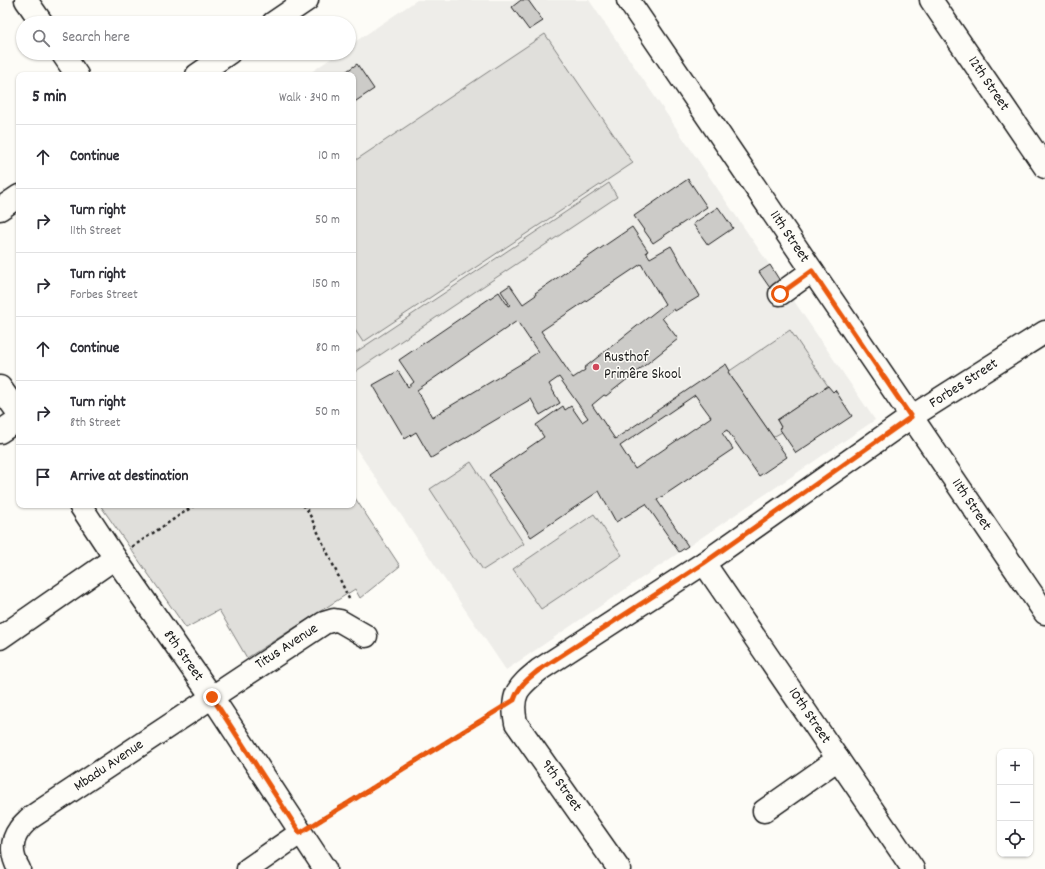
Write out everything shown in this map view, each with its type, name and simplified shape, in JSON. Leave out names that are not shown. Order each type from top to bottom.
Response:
[{"type":"street","points":[[26,0],[37,16]]},
{"type":"street","points":[[283,16],[306,0]]},
{"type":"street","name":"11th Street","points":[[628,0],[1045,613]]},
{"type":"street","name":"12th Street","points":[[931,0],[1045,167]]},
{"type":"street","points":[[67,60],[75,72]]},
{"type":"street","points":[[201,72],[219,60]]},
{"type":"street","points":[[0,209],[16,198]]},
{"type":"street","points":[[780,294],[812,271]]},
{"type":"street","name":"Forbes Street","points":[[514,700],[517,691],[524,682],[539,670],[704,563],[911,417],[1045,332]]},
{"type":"street","points":[[0,387],[16,410]]},
{"type":"street","points":[[0,432],[16,421]]},
{"type":"street","name":"8th Street","points":[[82,508],[212,697],[325,869]]},
{"type":"street","points":[[0,638],[115,558]]},
{"type":"street","name":"10th Street","points":[[704,563],[913,869]]},
{"type":"street","name":"Titus Avenue","points":[[212,697],[324,623],[334,620],[340,621],[366,636]]},
{"type":"street","name":"Mbadu Avenue","points":[[19,869],[12,853],[14,842],[18,830],[30,818],[212,697]]},
{"type":"street","name":"9th Street","points":[[514,700],[516,723],[619,869]]},
{"type":"street","points":[[764,811],[838,759]]},
{"type":"street","points":[[248,869],[300,833]]},
{"type":"path","points":[[115,558],[190,508]]},
{"type":"path","points":[[306,508],[350,601]]},
{"type":"path","points":[[300,833],[514,700]]},
{"type":"shaded area","name":"Rusthof Primêre Skool","points":[[417,0],[589,0],[875,420],[506,670],[356,448],[356,72],[311,72],[329,60],[356,60],[356,41]]},
{"type":"shaded area","points":[[545,34],[633,163],[363,342],[356,332],[356,160]]},
{"type":"shaded area","points":[[609,183],[617,197],[356,371],[356,352]]},
{"type":"shaded area","points":[[790,330],[828,386],[777,420],[781,427],[779,428],[782,432],[773,437],[728,372]]},
{"type":"shaded area","points":[[471,462],[524,544],[483,570],[430,489]]},
{"type":"shaded area","points":[[356,500],[400,566],[360,598],[355,589],[247,658],[219,610],[186,628],[102,508],[356,508]]},
{"type":"shaded area","points":[[594,514],[622,555],[541,609],[513,569]]},
{"type":"building","points":[[521,0],[528,0],[543,21],[529,30],[512,7]]},
{"type":"building","points":[[357,64],[374,89],[356,101],[356,72],[345,72]]},
{"type":"building","points":[[688,179],[707,207],[653,243],[634,216]]},
{"type":"building","points":[[718,207],[733,228],[708,245],[693,224]]},
{"type":"building","points":[[632,227],[648,251],[646,252],[650,258],[671,246],[700,296],[675,311],[674,309],[662,318],[678,339],[606,396],[604,395],[592,405],[615,439],[726,364],[730,371],[728,372],[787,457],[759,476],[727,430],[722,433],[733,449],[657,500],[688,546],[679,552],[646,504],[616,522],[599,491],[531,537],[489,475],[544,437],[536,425],[563,406],[565,410],[571,406],[582,422],[588,418],[559,377],[549,384],[560,403],[540,415],[531,399],[431,458],[416,432],[405,439],[373,385],[398,371],[408,387],[414,382],[399,360],[499,292],[508,306],[510,305],[501,291],[510,285],[523,304],[536,295],[535,293]],"holes":[[[641,264],[665,304],[584,368],[585,370],[573,378],[541,331]],[[517,321],[538,352],[529,359],[432,417],[417,390]],[[695,395],[711,417],[635,469],[620,446]]]},
{"type":"building","points":[[770,265],[780,281],[770,288],[759,272]]},
{"type":"building","points":[[828,386],[833,392],[835,390],[852,416],[796,453],[779,428],[781,427],[777,420]]},
{"type":"place","name":"Rusthof Primêre Skool","points":[[596,367]]},
{"type":"route","points":[[212,697],[300,833],[514,700],[517,691],[524,682],[539,670],[704,563],[911,417],[812,271],[780,294]]}]
